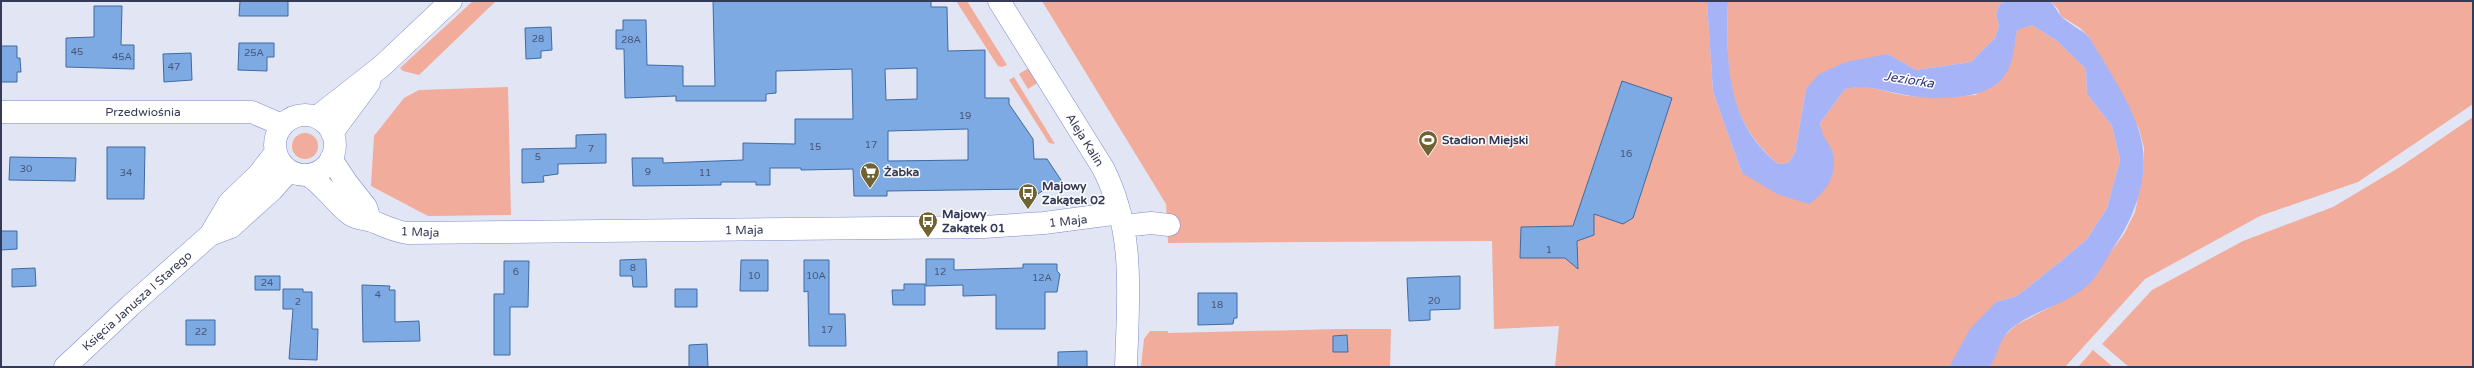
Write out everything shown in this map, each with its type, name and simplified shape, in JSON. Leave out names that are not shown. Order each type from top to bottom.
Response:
[{"type":"street","points":[[317,118],[382,66],[451,1]]},
{"type":"street","name":"Aleja Kalin","points":[[999,1],[1103,168],[1111,186],[1121,220],[1129,258],[1126,367]]},
{"type":"street","points":[[332,133],[382,66]]},
{"type":"street","name":"Przedwiośnia","points":[[1,112],[252,112],[282,125]]},
{"type":"street","points":[[298,116],[317,118],[324,122],[332,133],[334,149],[331,159],[325,167],[298,173],[282,164],[276,152],[275,140],[282,125],[298,116]]},
{"type":"street","name":"Księcia Janusza I Starego","points":[[65,367],[135,301],[210,235],[229,202],[258,175],[276,152]]},
{"type":"street","points":[[331,159],[346,183],[366,207],[370,220]]},
{"type":"street","name":"1 Maja","points":[[298,173],[322,184],[350,214],[359,220],[370,220],[393,230],[407,233],[992,227],[1121,220],[1168,225]]},
{"type":"street","name":"Księcia Janusza I Starego","points":[[210,235],[231,227],[272,190],[298,173]]},
{"type":"shaded area","points":[[473,1],[496,1],[419,75],[403,71],[400,68]]},
{"type":"shaded area","points":[[956,1],[967,1],[1007,65],[1002,67],[998,66]]},
{"type":"shaded area","name":"Stadion Miejski","points":[[1042,1],[1707,1],[1713,92],[1742,173],[1833,154],[1821,135],[1820,123],[1845,89],[1862,87],[1877,89],[1899,95],[1917,97],[1976,95],[2015,42],[2017,29],[2032,25],[2057,41],[2086,69],[2087,94],[2112,126],[2120,160],[2107,208],[2087,239],[2017,296],[1996,302],[1949,367],[1555,367],[1559,326],[1494,329],[1492,241],[1168,243],[1166,204]]},
{"type":"shaded area","points":[[1728,1],[2006,1],[1999,5],[1996,15],[1999,26],[1995,38],[1971,62],[1916,70],[1888,54],[1806,89],[1795,153],[1788,163],[1778,164],[1761,147],[1748,129],[1738,110],[1732,90],[1729,69],[1727,25]]},
{"type":"shaded area","points":[[2050,1],[2473,1],[2473,104],[2358,182],[2260,216],[2145,279],[2065,367],[1989,367],[2000,340],[2016,325],[2066,299],[2113,249],[2124,234],[2135,212],[2143,174],[2144,148],[2139,129],[2116,84],[2089,37],[2080,28],[2061,16],[2058,9]]},
{"type":"shaded area","points":[[1027,69],[1034,71],[1040,81],[1028,89],[1019,74]]},
{"type":"shaded area","points":[[1014,77],[1055,144],[1049,143],[1009,80]]},
{"type":"shaded area","points":[[508,87],[511,215],[428,216],[371,186],[374,136],[404,98],[419,90]]},
{"type":"shaded area","points":[[2473,117],[2473,367],[2129,367],[2102,344],[2152,290],[2243,241],[2333,207],[2400,167]]},
{"type":"shaded area","points":[[305,133],[314,137],[318,146],[314,155],[305,159],[296,155],[292,146],[296,137]]},
{"type":"shaded area","points":[[1391,329],[1390,367],[1141,367],[1144,339],[1150,331],[1168,331],[1168,333]]},
{"type":"shaded area","points":[[2093,350],[2113,367],[2078,367]]},
{"type":"water","name":"Jeziorka","points":[[1707,1],[1728,1],[1727,24],[1729,69],[1739,110],[1748,130],[1761,147],[1778,164],[1788,163],[1795,153],[1806,89],[1819,74],[1846,62],[1888,54],[1916,70],[1971,62],[1995,38],[1999,26],[1996,15],[1999,5],[2006,1],[2050,1],[2064,19],[2089,37],[2130,107],[2139,131],[2143,146],[2144,162],[2142,178],[2135,208],[2121,237],[2096,276],[2082,290],[2064,301],[2025,319],[2010,330],[2002,340],[1996,356],[1989,367],[1949,367],[1970,329],[1996,302],[2017,296],[2087,239],[2107,208],[2120,160],[2112,126],[2087,94],[2086,69],[2057,41],[2032,25],[2017,30],[2013,55],[2006,74],[1994,86],[1983,91],[1956,97],[1929,98],[1861,87],[1845,89],[1820,123],[1822,133],[1833,154],[1834,169],[1825,189],[1809,204],[1777,194],[1742,173],[1713,92]]},
{"type":"building","points":[[240,1],[288,1],[288,16],[239,16]]},
{"type":"building","points":[[713,1],[931,1],[931,7],[947,7],[948,51],[985,50],[985,98],[1009,98],[1009,104],[1033,139],[1034,159],[1047,159],[1067,189],[1045,189],[1038,194],[1030,189],[887,191],[887,196],[854,196],[853,169],[801,170],[801,168],[770,168],[770,185],[756,185],[756,182],[721,182],[721,185],[633,186],[632,158],[663,158],[663,163],[743,160],[743,143],[795,144],[795,119],[853,119],[852,69],[776,71],[776,93],[766,94],[766,101],[676,101],[676,96],[625,98],[624,49],[616,49],[616,30],[623,30],[623,20],[646,20],[647,65],[683,66],[683,86],[715,86]],"holes":[[[917,68],[917,99],[886,100],[885,69]],[[968,129],[968,160],[888,161],[888,131]]]},
{"type":"building","points":[[94,6],[122,6],[121,45],[134,45],[134,69],[66,67],[66,38],[94,37]]},
{"type":"building","points":[[551,27],[552,50],[541,51],[541,58],[526,59],[525,28]]},
{"type":"building","points":[[239,43],[274,43],[274,57],[267,57],[267,71],[238,70]]},
{"type":"building","points":[[1,46],[17,46],[17,58],[20,58],[21,72],[17,72],[17,82],[1,82]]},
{"type":"building","points":[[191,53],[192,80],[164,82],[163,54]]},
{"type":"building","points":[[1622,81],[1672,98],[1633,218],[1623,224],[1594,214],[1594,235],[1577,241],[1578,269],[1565,258],[1520,258],[1521,227],[1573,226]]},
{"type":"building","points":[[606,134],[606,163],[558,164],[558,174],[543,176],[544,182],[522,183],[522,149],[576,148],[576,135]]},
{"type":"building","points":[[107,147],[145,147],[144,199],[107,199]]},
{"type":"building","points":[[10,157],[76,158],[75,181],[9,180]]},
{"type":"building","points":[[1,231],[17,231],[17,249],[1,250]]},
{"type":"building","points":[[646,259],[647,287],[633,287],[632,276],[620,276],[620,260]]},
{"type":"building","points":[[926,259],[954,259],[954,270],[1023,268],[1023,264],[1057,264],[1057,271],[1060,274],[1057,292],[1045,292],[1045,329],[996,329],[996,295],[963,296],[963,285],[926,286]]},
{"type":"building","points":[[741,260],[768,260],[768,291],[740,291]]},
{"type":"building","points":[[804,260],[829,260],[829,314],[845,314],[846,346],[809,346],[808,291],[804,292]]},
{"type":"building","points":[[504,261],[529,261],[528,307],[510,307],[510,355],[494,355],[494,294],[504,294]]},
{"type":"building","points":[[35,268],[36,286],[12,287],[12,269]]},
{"type":"building","points":[[255,276],[280,276],[280,290],[255,290]]},
{"type":"building","points":[[1460,276],[1460,309],[1430,310],[1430,320],[1409,321],[1407,278]]},
{"type":"building","points":[[904,284],[925,284],[925,305],[893,305],[892,290],[904,290]]},
{"type":"building","points":[[362,285],[390,286],[389,290],[395,290],[395,322],[419,321],[420,341],[363,342]]},
{"type":"building","points":[[283,289],[303,289],[303,292],[312,292],[312,329],[318,329],[317,360],[289,359],[293,309],[283,309]]},
{"type":"building","points":[[675,289],[697,289],[697,307],[675,307]]},
{"type":"building","points":[[1198,293],[1237,293],[1237,318],[1234,318],[1233,324],[1198,325]]},
{"type":"building","points":[[186,320],[215,320],[215,345],[186,345]]},
{"type":"building","points":[[1347,335],[1348,352],[1333,352],[1333,336]]},
{"type":"building","points":[[707,344],[708,367],[689,367],[689,345]]},
{"type":"building","points":[[1087,351],[1087,367],[1058,367],[1058,352]]},
{"type":"place","name":"Stadion Miejski","points":[[1428,157]]},
{"type":"place","name":"Żabka","points":[[870,189]]},
{"type":"place","name":"Majowy Zakątek 02","points":[[1028,210]]},
{"type":"place","name":"Majowy Zakątek 01","points":[[928,238]]}]
